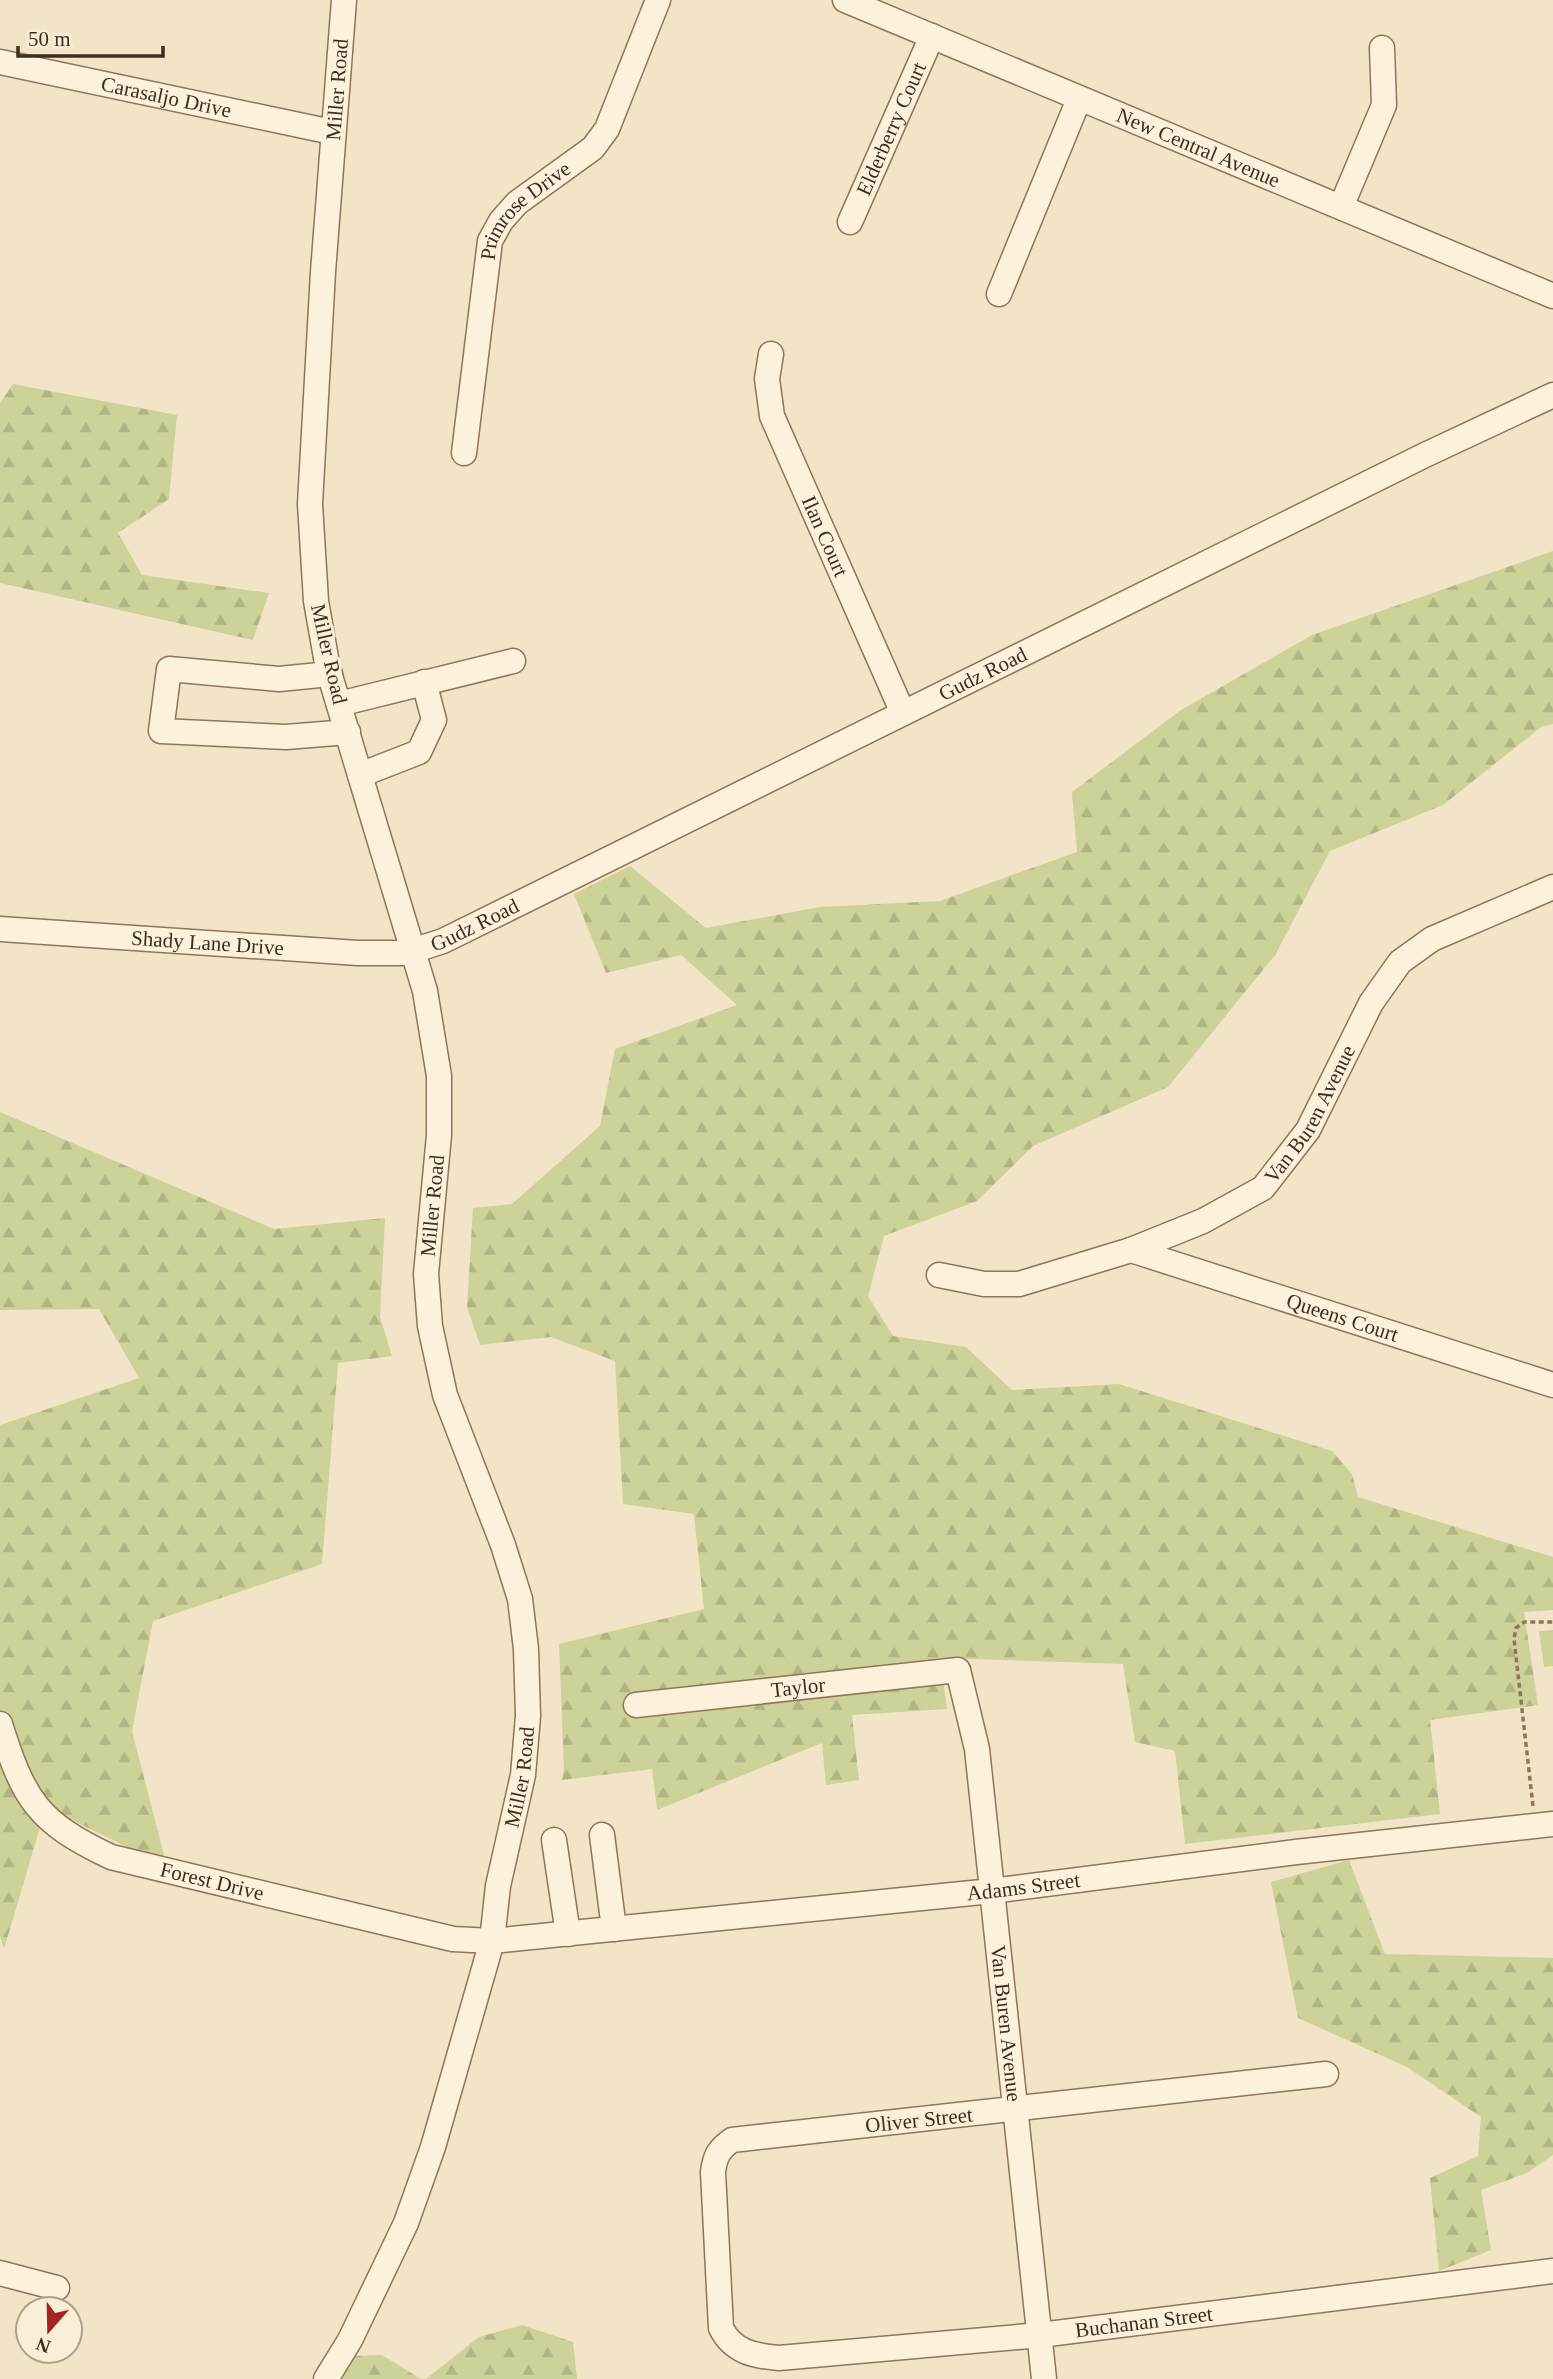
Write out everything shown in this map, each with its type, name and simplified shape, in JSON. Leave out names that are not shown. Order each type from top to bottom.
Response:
[{"type":"street","name":"Miller Road","points":[[326,2379],[350,2340],[406,2223],[433,2147],[492,1941],[499,1886],[523,1775],[528,1716],[526,1649],[520,1600],[503,1545],[445,1395],[430,1326],[426,1274],[439,1135],[439,1076],[425,991],[330,674],[316,601],[310,504],[332,132],[344,0]]},
{"type":"street","name":"Primrose Drive","points":[[464,453],[490,241],[501,221],[517,202],[593,148],[600,139],[658,0]]},
{"type":"street","name":"New Central Avenue","points":[[845,0],[897,10],[932,36],[1553,296]]},
{"type":"street","name":"Elderberry Court","points":[[850,222],[932,36]]},
{"type":"street","points":[[1341,208],[1384,105],[1382,48]]},
{"type":"street","name":"Carasaljo Drive","points":[[0,62],[332,132]]},
{"type":"street","points":[[999,294],[1079,99]]},
{"type":"street","name":"Ilan Court","points":[[771,354],[767,379],[772,416],[903,713]]},
{"type":"street","name":"Gudz Road","points":[[414,951],[443,941],[1425,455],[1553,395]]},
{"type":"street","points":[[339,704],[513,661]]},
{"type":"street","points":[[330,674],[279,679],[169,669],[161,731],[286,737],[348,732]]},
{"type":"street","points":[[360,775],[419,752],[434,719],[424,682]]},
{"type":"street","name":"Van Buren Avenue","points":[[939,1275],[984,1284],[1019,1284],[1131,1250],[1203,1221],[1263,1188],[1308,1130],[1371,1003],[1400,962],[1432,939],[1553,887]]},
{"type":"street","name":"Shady Lane Drive","points":[[0,929],[358,953],[414,951]]},
{"type":"street","name":"Queens Court","points":[[1131,1250],[1553,1385]]},
{"type":"street","name":"Van Buren Avenue","points":[[957,1670],[977,1749],[1044,2379]]},
{"type":"street","name":"Taylor","points":[[636,1705],[957,1670]]},
{"type":"street","name":"Forest Drive","points":[[0,1724],[17,1777],[41,1814],[83,1844],[111,1857],[453,1938],[492,1941]]},
{"type":"street","name":"Adams Street","points":[[492,1941],[992,1891],[1296,1852],[1544,1825]]},
{"type":"street","points":[[602,1835],[614,1929]]},
{"type":"street","points":[[554,1840],[568,1934]]},
{"type":"street","name":"Oliver Street","points":[[737,2347],[727,2340],[721,2328],[713,2172],[714,2158],[721,2147],[732,2140],[1326,2074]]},
{"type":"street","name":"Buchanan Street","points":[[737,2347],[755,2356],[779,2358],[1040,2335],[1553,2271]]},
{"type":"street","points":[[0,2273],[57,2288]]},
{"type":"path","points":[[1544,1825],[1514,1639],[1516,1628],[1524,1622],[1553,1622]]},
{"type":"green space","points":[[13,384],[177,415],[169,499],[118,533],[142,575],[269,593],[253,640],[0,583],[0,403]]},
{"type":"green space","points":[[1553,551],[1553,724],[1541,727],[1443,805],[1330,851],[1275,955],[1168,1087],[1033,1146],[977,1201],[884,1236],[868,1296],[893,1336],[966,1347],[1012,1390],[1119,1384],[1332,1451],[1352,1474],[1358,1497],[1553,1557],[1553,1610],[1524,1612],[1538,1705],[1430,1720],[1440,1814],[1185,1844],[1175,1751],[1135,1742],[1123,1664],[940,1658],[947,1709],[852,1715],[859,1780],[826,1785],[822,1743],[657,1810],[652,1769],[562,1780],[564,1769],[559,1644],[704,1609],[694,1514],[623,1504],[615,1361],[551,1337],[480,1345],[467,1307],[473,1208],[512,1204],[600,1126],[615,1049],[737,1005],[681,955],[606,973],[574,894],[630,866],[706,928],[820,907],[940,901],[1077,852],[1072,792],[1181,710],[1312,635]]},
{"type":"green space","points":[[0,1112],[274,1229],[385,1218],[380,1317],[392,1356],[338,1363],[322,1564],[153,1621],[132,1731],[167,1867],[46,1807],[4,1949],[0,1936],[0,1425],[139,1378],[99,1309],[0,1310]]},
{"type":"green space","points":[[1553,1630],[1553,1666],[1544,1667],[1539,1631]]},
{"type":"green space","points":[[1349,1860],[1385,1954],[1553,1958],[1553,2155],[1527,2173],[1481,2190],[1491,2250],[1439,2271],[1430,2178],[1478,2156],[1481,2117],[1407,2067],[1298,2018],[1271,1882]]},
{"type":"green space","points":[[522,2325],[573,2342],[577,2379],[426,2379],[479,2337]]},
{"type":"green space","points":[[382,2355],[421,2379],[337,2379],[350,2356]]}]
